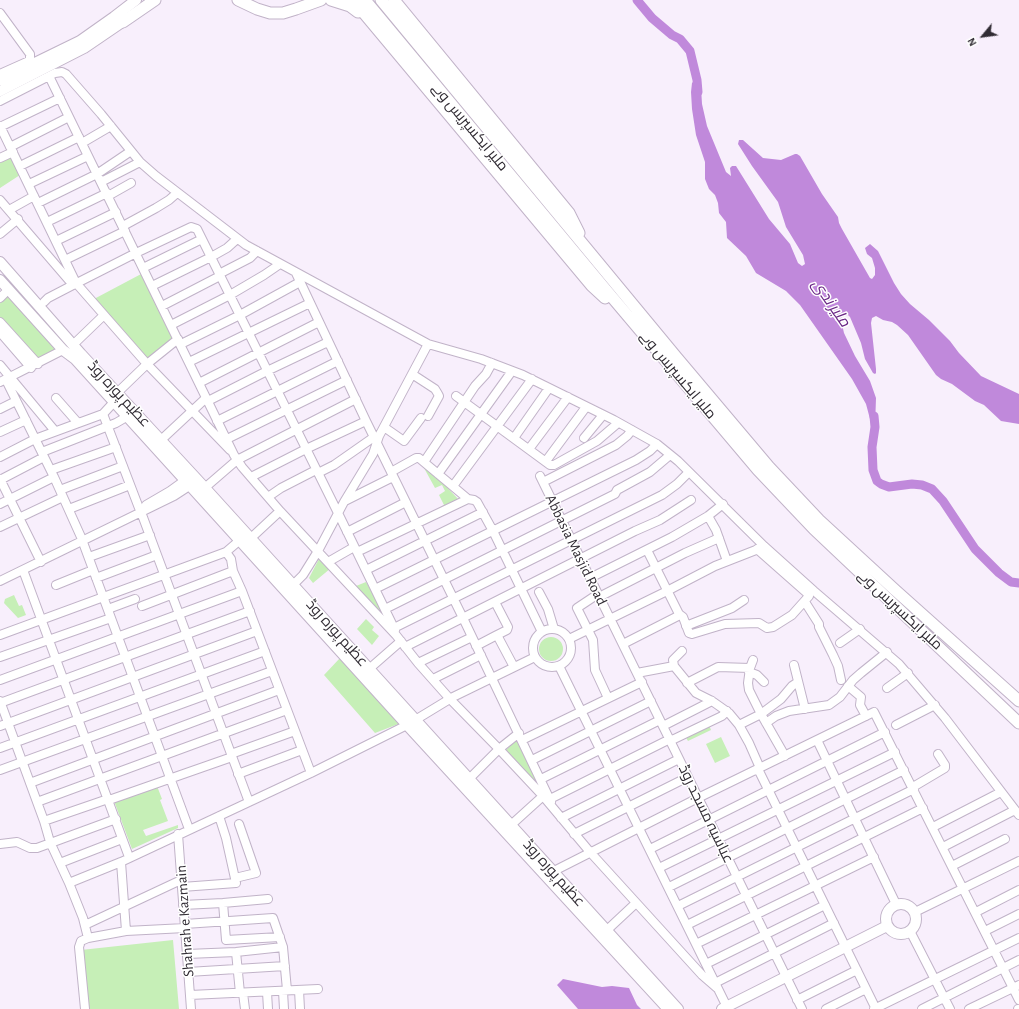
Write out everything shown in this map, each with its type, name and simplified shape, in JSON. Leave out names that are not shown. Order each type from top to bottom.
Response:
[{"type":"highway","points":[[123,22],[155,0]]},
{"type":"highway","points":[[238,0],[270,13],[283,13],[296,10],[322,0]]},
{"type":"highway","points":[[255,0],[273,6],[293,4],[302,0]]},
{"type":"highway","points":[[331,0],[350,6],[373,23]]},
{"type":"highway","points":[[353,0],[592,286],[633,322]]},
{"type":"highway","name":"ملیر ایکسپریس وے","points":[[365,0],[758,470],[814,530],[1019,723]]},
{"type":"highway","name":"ملیر ایکسپریس وے","points":[[381,0],[769,467],[819,520],[894,590],[1019,701]]},
{"type":"highway","points":[[394,0],[569,213],[587,249]]},
{"type":"main road","points":[[0,80],[82,44],[136,0]]},
{"type":"main road","points":[[0,91],[123,22],[150,0]]},
{"type":"main road","name":"عظیم پورہ روڈ","points":[[0,255],[44,302],[68,344],[78,356]]},
{"type":"main road","points":[[0,262],[68,344]]},
{"type":"main road","points":[[0,275],[68,344]]},
{"type":"main road","name":"عظیم پورہ روڈ","points":[[0,280],[68,344],[116,397],[161,440],[191,480]]},
{"type":"main road","name":"عظیم پورہ روڈ","points":[[116,397],[128,416],[202,491],[246,539],[549,873],[668,1009]]},
{"type":"main road","name":"عظیم پورہ روڈ","points":[[246,539],[293,585],[369,669],[411,722],[511,825],[549,873],[606,930],[678,1009]]},
{"type":"main road","points":[[896,904],[905,904],[915,912],[916,922],[910,931],[906,933],[898,934],[887,926],[887,913],[892,906],[896,904]]},
{"type":"main road","points":[[729,1007],[887,926]]},
{"type":"street","points":[[0,14],[30,54],[30,58],[29,61],[0,74]]},
{"type":"street","points":[[0,101],[59,71],[66,74],[140,162],[237,240],[428,344],[492,363],[532,379],[618,422],[657,444],[723,504],[761,548],[809,596],[792,615],[770,628],[759,623],[725,624],[692,634],[689,632],[683,617],[680,615],[667,591],[647,550]]},
{"type":"street","points":[[49,76],[235,457]]},
{"type":"street","points":[[60,98],[0,127],[2,136],[20,166],[75,284]]},
{"type":"street","points":[[0,158],[11,149],[69,117]]},
{"type":"street","points":[[20,166],[111,126]]},
{"type":"street","points":[[9,210],[97,174],[131,151]]},
{"type":"street","points":[[28,184],[88,156]]},
{"type":"street","points":[[101,182],[140,162]]},
{"type":"street","points":[[47,222],[131,183]]},
{"type":"street","points":[[65,260],[124,229],[169,200],[177,192]]},
{"type":"street","points":[[0,200],[147,364],[235,457],[280,511],[399,638],[418,663],[450,699],[546,798],[574,834],[636,903],[702,975],[716,986]]},
{"type":"street","points":[[56,241],[116,212]]},
{"type":"street","points":[[0,234],[18,220]]},
{"type":"street","points":[[44,302],[48,298],[75,284],[191,226],[197,229],[399,638]]},
{"type":"street","points":[[143,268],[202,239]]},
{"type":"street","points":[[152,286],[228,248],[237,240]]},
{"type":"street","points":[[162,306],[246,260],[257,251]]},
{"type":"street","points":[[171,325],[230,295],[280,264]]},
{"type":"street","points":[[296,273],[366,421],[532,760],[541,779],[546,798]]},
{"type":"street","points":[[0,457],[35,439],[103,414],[116,397],[147,364],[179,341],[240,315],[300,282]]},
{"type":"street","points":[[0,298],[7,291]]},
{"type":"street","points":[[189,362],[310,303]]},
{"type":"street","points":[[6,380],[35,366],[68,344],[104,315]]},
{"type":"street","points":[[0,322],[35,366]]},
{"type":"street","points":[[199,383],[319,322]]},
{"type":"street","points":[[0,332],[35,366]]},
{"type":"street","points":[[161,440],[191,410],[207,400],[328,342]]},
{"type":"street","points":[[293,585],[303,574],[318,551],[338,512],[373,454],[376,439],[384,427],[428,344]]},
{"type":"street","points":[[217,421],[338,361]]},
{"type":"street","points":[[424,462],[464,402],[486,374],[492,363]]},
{"type":"street","points":[[0,365],[82,539],[189,829]]},
{"type":"street","points":[[438,474],[512,371]]},
{"type":"street","points":[[384,427],[404,441],[439,396],[435,389],[412,374]]},
{"type":"street","points":[[453,486],[532,379]]},
{"type":"street","points":[[6,380],[55,431]]},
{"type":"street","points":[[227,439],[347,380]]},
{"type":"street","points":[[514,438],[549,388]]},
{"type":"street","points":[[456,396],[550,464],[554,465],[604,436],[618,422]]},
{"type":"street","points":[[529,449],[568,397]]},
{"type":"street","points":[[56,398],[78,423]]},
{"type":"street","points":[[202,491],[235,457],[356,400]]},
{"type":"street","points":[[0,409],[16,401]]},
{"type":"street","points":[[546,461],[586,406]]},
{"type":"street","points":[[103,414],[150,534],[238,774],[250,802]]},
{"type":"street","points":[[584,438],[603,415]]},
{"type":"street","points":[[40,560],[0,479],[43,455],[116,423],[128,416]]},
{"type":"street","points":[[0,432],[26,420]]},
{"type":"street","points":[[251,477],[366,421]]},
{"type":"street","name":"Abbasia Masjid Road","points":[[610,619],[541,479],[616,445],[632,430]]},
{"type":"street","points":[[268,497],[281,488],[334,465],[376,439]]},
{"type":"street","points":[[375,589],[435,561],[636,460],[650,451],[657,444]]},
{"type":"street","points":[[0,504],[52,474],[116,447]]},
{"type":"street","points":[[385,609],[616,494],[617,490],[650,472],[670,455]]},
{"type":"street","points":[[344,502],[416,458],[419,458],[468,499],[477,502],[493,531],[542,632]]},
{"type":"street","points":[[0,527],[62,494],[123,466]]},
{"type":"street","points":[[369,669],[399,638],[453,598],[662,495],[677,484],[689,472]]},
{"type":"street","points":[[0,577],[40,560],[140,510],[174,496],[191,480]]},
{"type":"street","points":[[69,509],[130,485]]},
{"type":"street","points":[[328,562],[417,524],[468,499]]},
{"type":"street","points":[[399,638],[463,618],[660,520],[691,500]]},
{"type":"street","points":[[347,532],[406,502]]},
{"type":"street","points":[[590,578],[672,537],[708,516],[723,504]]},
{"type":"street","points":[[0,635],[226,552],[246,539],[280,511]]},
{"type":"street","points":[[366,570],[483,512]]},
{"type":"street","points":[[708,516],[716,530],[727,561]]},
{"type":"street","points":[[89,557],[150,534]]},
{"type":"street","points":[[608,698],[595,670],[594,645],[589,629],[577,608],[656,569],[688,551],[719,538]]},
{"type":"street","points":[[568,639],[715,566],[761,548]]},
{"type":"street","points":[[761,548],[860,629],[887,652],[908,673],[1017,813],[943,847]]},
{"type":"street","points":[[226,552],[231,559],[233,571],[250,611],[311,773]]},
{"type":"street","points":[[96,578],[157,555]]},
{"type":"street","points":[[0,581],[40,560]]},
{"type":"street","points":[[23,570],[129,857]]},
{"type":"street","points":[[56,585],[93,570]]},
{"type":"street","points":[[142,606],[233,571]]},
{"type":"street","points":[[0,680],[242,591]]},
{"type":"street","points":[[539,592],[548,610],[554,629]]},
{"type":"street","points":[[108,609],[135,599]]},
{"type":"street","points":[[686,626],[732,608],[744,600]]},
{"type":"street","points":[[476,646],[507,630],[508,627],[495,602]]},
{"type":"street","points":[[805,602],[819,624],[819,627],[838,666],[841,680]]},
{"type":"street","points":[[88,938],[85,925],[69,883],[50,842],[44,821],[15,742],[4,725],[0,702],[250,611]]},
{"type":"street","points":[[623,644],[680,615]]},
{"type":"street","points":[[0,657],[111,618]]},
{"type":"street","name":"عباسیہ مسجد روڈ","points":[[610,619],[764,935],[802,1009]]},
{"type":"street","points":[[554,629],[565,634],[568,639],[571,645],[571,651],[569,657],[559,666],[548,667],[538,662],[535,657],[533,649],[534,640],[542,632],[554,629]]},
{"type":"street","points":[[840,643],[860,629]]},
{"type":"street","points":[[4,725],[257,631]]},
{"type":"street","points":[[497,635],[514,668]]},
{"type":"street","points":[[418,663],[472,637]]},
{"type":"street","points":[[0,748],[265,651]]},
{"type":"street","points":[[682,651],[673,660],[674,666],[696,693],[727,711],[739,725],[749,743],[769,791],[875,1009],[1019,938]]},
{"type":"street","points":[[766,723],[776,716],[789,711],[829,705],[840,697],[848,686],[861,673],[887,652]]},
{"type":"street","points":[[433,679],[481,655]]},
{"type":"street","points":[[69,883],[121,862],[311,773],[411,722],[450,699],[535,657]]},
{"type":"street","points":[[794,665],[805,709]]},
{"type":"street","points":[[559,666],[640,827],[716,986],[729,1007]]},
{"type":"street","points":[[637,673],[674,666]]},
{"type":"street","points":[[687,683],[718,667],[750,667],[764,682]]},
{"type":"street","points":[[750,667],[748,683],[749,690],[785,756]]},
{"type":"street","points":[[0,770],[272,671]]},
{"type":"street","points":[[887,688],[908,673]]},
{"type":"street","points":[[468,779],[499,749],[520,737],[642,682]]},
{"type":"street","points":[[739,725],[761,714],[798,682]]},
{"type":"street","points":[[848,686],[861,697],[860,705],[866,716]]},
{"type":"street","points":[[30,783],[279,690]]},
{"type":"street","points":[[532,760],[651,701]]},
{"type":"street","points":[[541,779],[601,749],[712,701]]},
{"type":"street","points":[[896,725],[934,705]]},
{"type":"street","points":[[37,802],[287,710]]},
{"type":"street","points":[[511,825],[546,798],[611,769],[719,717],[727,711]]},
{"type":"street","points":[[549,873],[874,712],[1003,968],[1016,986],[1019,1000]]},
{"type":"street","points":[[44,821],[170,779],[295,731]]},
{"type":"street","points":[[650,849],[885,732]]},
{"type":"street","points":[[817,740],[896,904]]},
{"type":"street","points":[[238,774],[302,750]]},
{"type":"street","points":[[659,868],[717,838],[895,752]]},
{"type":"street","points":[[678,906],[855,819],[913,788],[945,768],[945,765],[938,754]]},
{"type":"street","points":[[561,818],[679,759]]},
{"type":"street","points":[[668,887],[904,770]]},
{"type":"street","points":[[574,834],[688,778]]},
{"type":"street","points":[[933,827],[1001,792]]},
{"type":"street","points":[[687,925],[923,808]]},
{"type":"street","points":[[85,925],[124,906],[181,884],[236,883],[226,838],[218,816]]},
{"type":"street","points":[[0,843],[17,842],[33,848],[116,819]]},
{"type":"street","points":[[235,878],[256,873],[239,824]]},
{"type":"street","name":"Shahrah e Kazmain","points":[[178,834],[191,1009]]},
{"type":"street","points":[[60,863],[122,839]]},
{"type":"street","points":[[952,866],[1006,839]]},
{"type":"street","points":[[696,944],[874,856]]},
{"type":"street","points":[[915,912],[1019,861]]},
{"type":"street","points":[[121,862],[126,931]]},
{"type":"street","points":[[976,912],[1019,890]]},
{"type":"street","points":[[183,905],[268,899]]},
{"type":"street","points":[[223,903],[226,940],[280,937]]},
{"type":"street","points":[[606,930],[636,903]]},
{"type":"street","points":[[706,964],[825,905]]},
{"type":"street","points":[[985,931],[1019,914]]},
{"type":"street","points":[[85,1009],[79,947],[81,941],[88,938],[126,931],[273,918],[283,947],[285,966],[284,1009]]},
{"type":"street","points":[[716,986],[774,953],[834,923]]},
{"type":"street","points":[[910,931],[936,979],[950,1009]]},
{"type":"street","points":[[187,954],[236,952],[283,947]]},
{"type":"street","points":[[236,952],[245,1009]]},
{"type":"street","points":[[922,1009],[1019,960]]},
{"type":"street","points":[[188,972],[285,966]]},
{"type":"street","points":[[797,1000],[857,970]]},
{"type":"street","points":[[969,1009],[1016,986]]},
{"type":"street","points":[[190,995],[318,989]]},
{"type":"street","points":[[826,1009],[866,989]]},
{"type":"street","points":[[299,990],[300,1009]]},
{"type":"street","points":[[266,992],[268,1009]]},
{"type":"green space","points":[[10,156],[20,175],[0,188],[0,161]]},
{"type":"green space","points":[[143,273],[176,340],[148,359],[94,299]]},
{"type":"green space","points":[[11,293],[59,347],[38,359],[0,318],[0,303]]},
{"type":"green space","points":[[426,467],[460,501],[437,509],[444,505],[439,495],[445,491],[442,485],[435,488],[424,468]]},
{"type":"green space","points":[[320,557],[331,568],[313,583],[309,578]]},
{"type":"green space","points":[[366,582],[381,609],[379,611],[356,586]]},
{"type":"green space","points":[[14,595],[19,606],[22,605],[26,615],[18,618],[4,603],[5,599]]},
{"type":"green space","points":[[366,619],[374,627],[372,630],[379,636],[372,645],[357,629]]},
{"type":"green space","points":[[551,637],[556,638],[562,644],[562,654],[556,660],[551,661],[546,660],[540,654],[539,649],[540,644],[546,638]]},
{"type":"green space","points":[[340,658],[401,723],[375,733],[324,675]]},
{"type":"green space","points":[[709,725],[711,730],[688,741],[685,736]]},
{"type":"green space","points":[[721,737],[730,756],[715,763],[706,744]]},
{"type":"green space","points":[[516,740],[540,784],[539,786],[506,750]]},
{"type":"green space","points":[[157,786],[162,799],[160,800],[168,821],[143,830],[146,836],[178,825],[178,828],[132,849],[114,801]]},
{"type":"green space","points":[[173,940],[179,1009],[87,1009],[81,950]]},
{"type":"water","points":[[696,79],[700,82],[702,104],[707,126],[726,172],[731,176],[730,168],[732,166],[736,166],[769,219],[790,244],[798,263],[802,266],[805,264],[803,255],[786,227],[778,202],[738,144],[739,140],[743,140],[763,158],[781,160],[795,154],[800,156],[822,194],[838,217],[842,229],[870,278],[872,279],[875,275],[875,268],[872,258],[867,254],[865,248],[870,244],[878,251],[901,294],[950,341],[959,353],[981,376],[1019,394],[1019,424],[1001,421],[984,405],[975,401],[952,384],[941,379],[936,375],[908,335],[892,322],[883,320],[876,316],[872,318],[871,323],[876,369],[876,373],[873,373],[865,359],[861,343],[850,317],[848,315],[844,316],[841,320],[844,333],[855,356],[870,381],[876,398],[875,427],[870,419],[866,404],[852,379],[800,305],[786,291],[756,273],[746,256],[727,238],[726,222],[719,213],[715,195],[709,189],[705,179],[705,162],[696,135],[691,92],[692,83]]},
{"type":"water","points":[[563,979],[602,987],[612,986],[629,988],[637,1005],[641,1009],[578,1009],[557,985]]},
{"type":"waterway","name":"ملیر ندی","points":[[637,0],[652,18],[672,35],[680,39],[690,51],[697,80],[698,92]]},
{"type":"waterway","name":"ملیر ندی","points":[[874,416],[875,427],[872,447],[873,470],[877,481],[889,487],[912,484],[922,485],[932,489],[943,501],[975,549],[999,573],[1011,582],[1019,583]]}]
